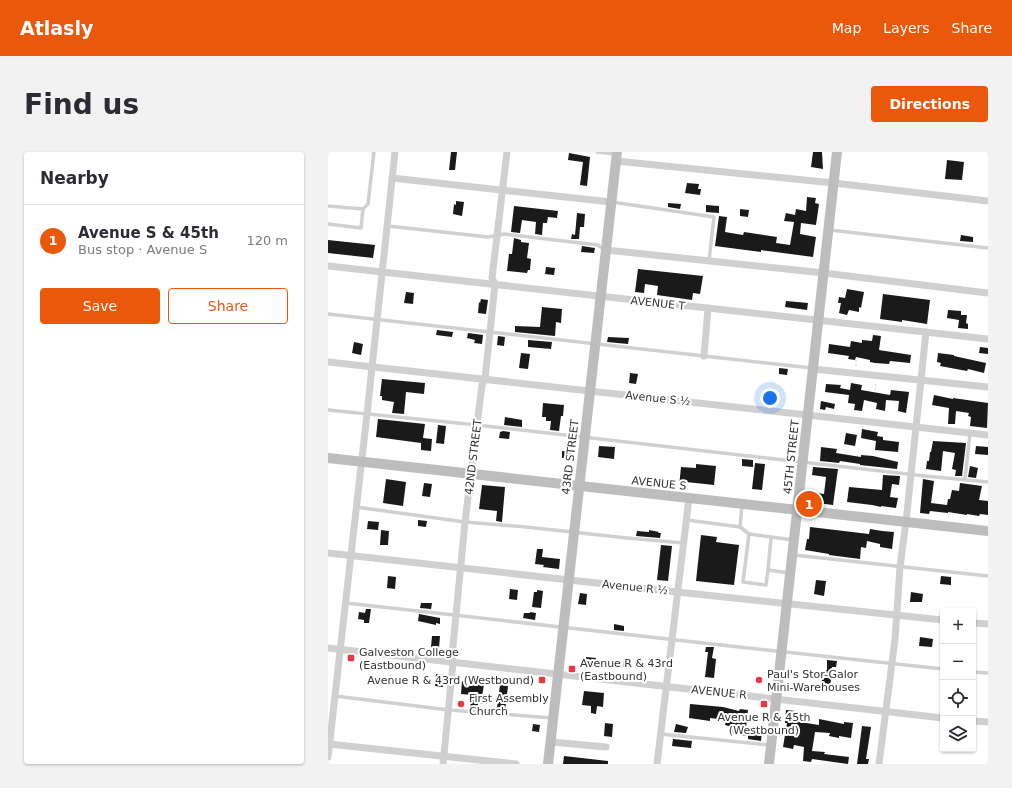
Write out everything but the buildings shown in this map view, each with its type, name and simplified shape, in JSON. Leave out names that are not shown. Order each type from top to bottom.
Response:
[{"type":"main road","name":"45TH STREET","points":[[769,764],[837,152]]},
{"type":"main road","name":"43RD STREET","points":[[548,764],[616,156]]},
{"type":"main road","name":"AVENUE S","points":[[328,458],[988,531]]},
{"type":"street","points":[[328,757],[350,555],[362,462],[395,152]]},
{"type":"street","name":"42ND STREET","points":[[444,760],[465,522],[482,385],[485,379],[496,284],[492,278],[506,152]]},
{"type":"street","points":[[616,156],[988,201]]},
{"type":"street","points":[[392,178],[611,202]]},
{"type":"street","points":[[606,250],[824,273],[988,293]]},
{"type":"street","name":"AVENUE T","points":[[328,266],[988,339]]},
{"type":"street","points":[[704,356],[708,308]]},
{"type":"street","points":[[879,764],[892,663],[900,567],[926,332]]},
{"type":"street","name":"Avenue S ½","points":[[328,362],[988,435]]},
{"type":"street","points":[[813,369],[988,386]]},
{"type":"street","points":[[658,764],[689,498]]},
{"type":"street","name":"Avenue R ½","points":[[328,552],[677,592],[940,620]]},
{"type":"street","points":[[976,622],[988,624]]},
{"type":"street","name":"AVENUE R","points":[[328,648],[940,718]]},
{"type":"street","points":[[976,721],[988,722]]},
{"type":"street","points":[[551,742],[606,747]]},
{"type":"street","points":[[329,744],[444,760],[516,764]]},
{"type":"lane","points":[[328,224],[361,228],[363,209],[368,204],[374,152]]},
{"type":"lane","points":[[597,152],[616,156]]},
{"type":"lane","points":[[611,202],[714,217],[710,261]]},
{"type":"lane","points":[[328,206],[363,209]]},
{"type":"lane","points":[[387,226],[488,236],[504,234],[598,245],[606,250]]},
{"type":"lane","points":[[828,230],[988,248]]},
{"type":"lane","points":[[328,314],[813,369]]},
{"type":"lane","points":[[328,410],[477,425],[911,475],[988,482]]},
{"type":"lane","points":[[965,479],[970,433]]},
{"type":"lane","points":[[740,527],[742,504]]},
{"type":"lane","points":[[356,507],[465,522],[683,543]]},
{"type":"lane","points":[[686,520],[740,527],[749,534],[794,540]]},
{"type":"lane","points":[[749,534],[744,582],[766,585],[771,538]]},
{"type":"lane","points":[[792,555],[988,576]]},
{"type":"lane","points":[[768,570],[790,573]]},
{"type":"lane","points":[[345,603],[782,652],[940,668]]},
{"type":"lane","points":[[976,672],[988,673]]},
{"type":"lane","points":[[335,696],[449,710],[553,718]]},
{"type":"lane","points":[[661,734],[771,745]]},
{"type":"place","name":"Avenue S & 45th","points":[[809,504]]},
{"type":"place","name":"Galveston College (Eastbound)","points":[[351,658]]},
{"type":"place","name":"Avenue R & 43rd (Eastbound)","points":[[572,669]]},
{"type":"place","name":"Avenue R & 43rd (Westbound)","points":[[542,680]]},
{"type":"place","name":"Paul's Stor-Galor Mini-Warehouses","points":[[759,680]]},
{"type":"place","name":"First Assembly Church","points":[[461,704]]},
{"type":"place","name":"Avenue R & 45th (Westbound)","points":[[764,704]]}]
